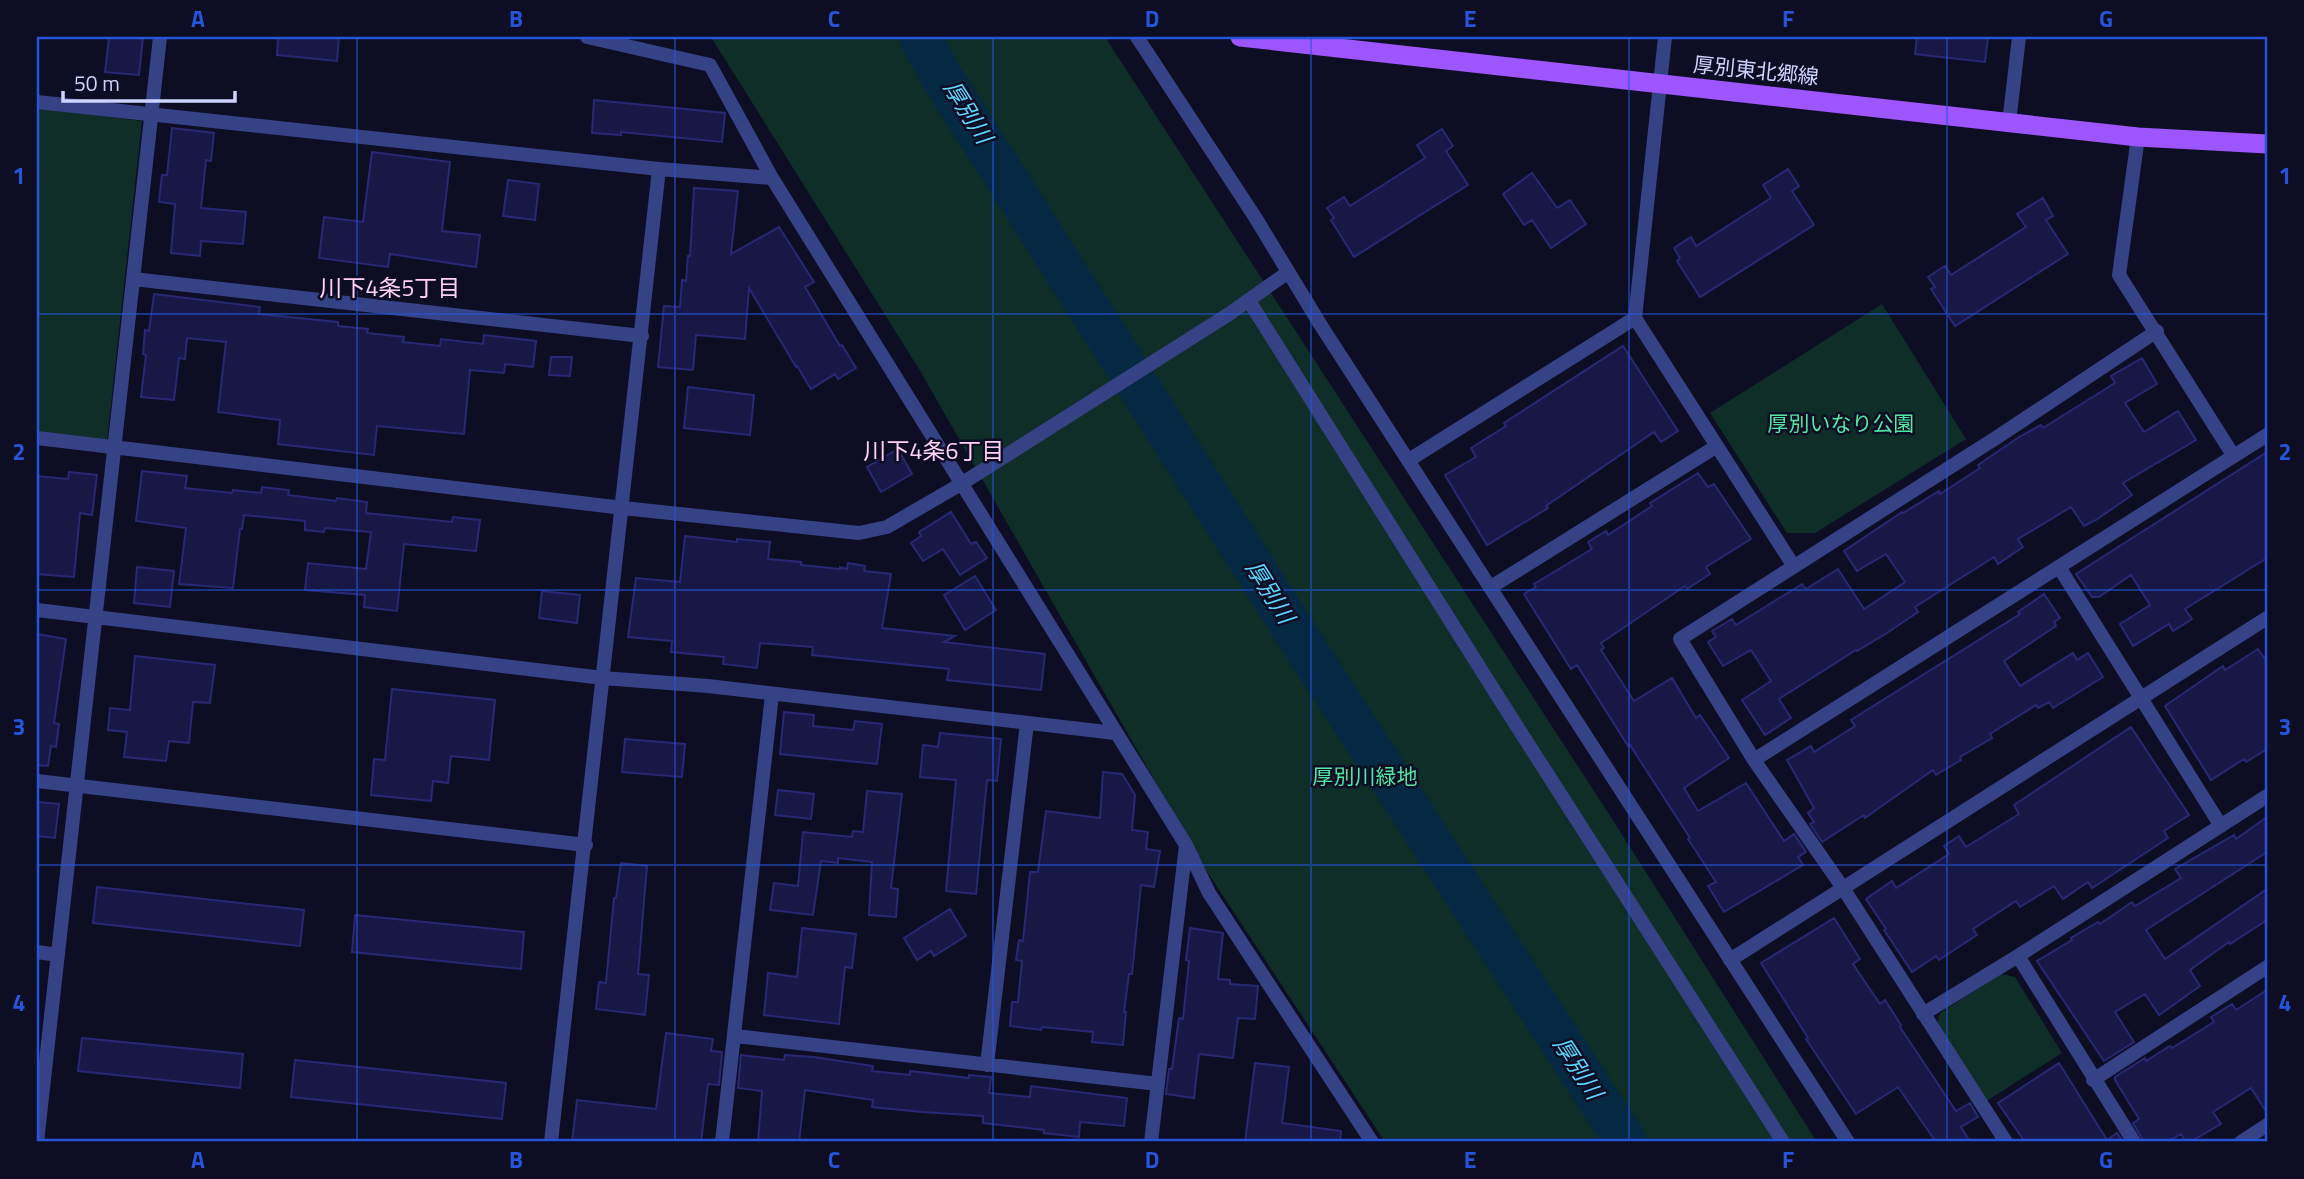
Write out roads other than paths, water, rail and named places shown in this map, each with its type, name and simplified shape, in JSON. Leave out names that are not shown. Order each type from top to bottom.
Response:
[{"type":"main road","name":"厚別東北郷線","points":[[1240,37],[2138,137],[2267,144]]},
{"type":"street","points":[[37,1142],[160,37]]},
{"type":"street","points":[[587,37],[710,65],[772,178],[1186,845],[1209,893],[1372,1142]]},
{"type":"street","points":[[1137,37],[1848,1142]]},
{"type":"street","points":[[1665,37],[1635,318],[1793,565]]},
{"type":"street","points":[[2009,123],[2019,37]]},
{"type":"street","points":[[37,102],[659,169],[772,178]]},
{"type":"street","points":[[2138,137],[2119,275],[2157,331],[2233,455]]},
{"type":"street","points":[[551,1142],[659,169]]},
{"type":"street","points":[[37,439],[859,533],[887,527],[961,484],[1229,314],[1287,273]]},
{"type":"street","points":[[133,279],[642,336]]},
{"type":"street","points":[[1249,301],[1783,1142]]},
{"type":"street","points":[[1409,460],[1635,318]]},
{"type":"street","points":[[2007,1142],[1843,888],[1754,760],[1680,639],[1999,436],[2157,331]]},
{"type":"street","points":[[1754,760],[2267,435]]},
{"type":"street","points":[[1491,587],[1717,446]]},
{"type":"street","points":[[2059,567],[2221,826]]},
{"type":"street","points":[[37,610],[603,678],[708,686],[1115,733]]},
{"type":"street","points":[[1730,960],[2267,618]]},
{"type":"street","points":[[723,1142],[772,695]]},
{"type":"street","points":[[988,1065],[1027,723]]},
{"type":"street","points":[[37,781],[586,845]]},
{"type":"street","points":[[1923,1014],[2267,796]]},
{"type":"street","points":[[1151,1142],[1186,845]]},
{"type":"street","points":[[37,953],[58,955]]},
{"type":"street","points":[[2018,956],[2134,1142]]},
{"type":"street","points":[[2093,1080],[2267,967]]},
{"type":"street","points":[[736,1035],[1158,1084]]},
{"type":"street","points":[[2241,1142],[2267,1125]]},
{"type":"waterway","name":"厚別川","points":[[920,37],[943,79],[1302,643],[1626,1142]]},
{"type":"district","name":"川下4条5丁目","points":[[390,288]]},
{"type":"district","name":"川下4条6丁目","points":[[934,451]]},
{"type":"park label","name":"厚別いなり公園","points":[[1841,424]]},
{"type":"park label","name":"厚別川緑地","points":[[1365,777]]}]
